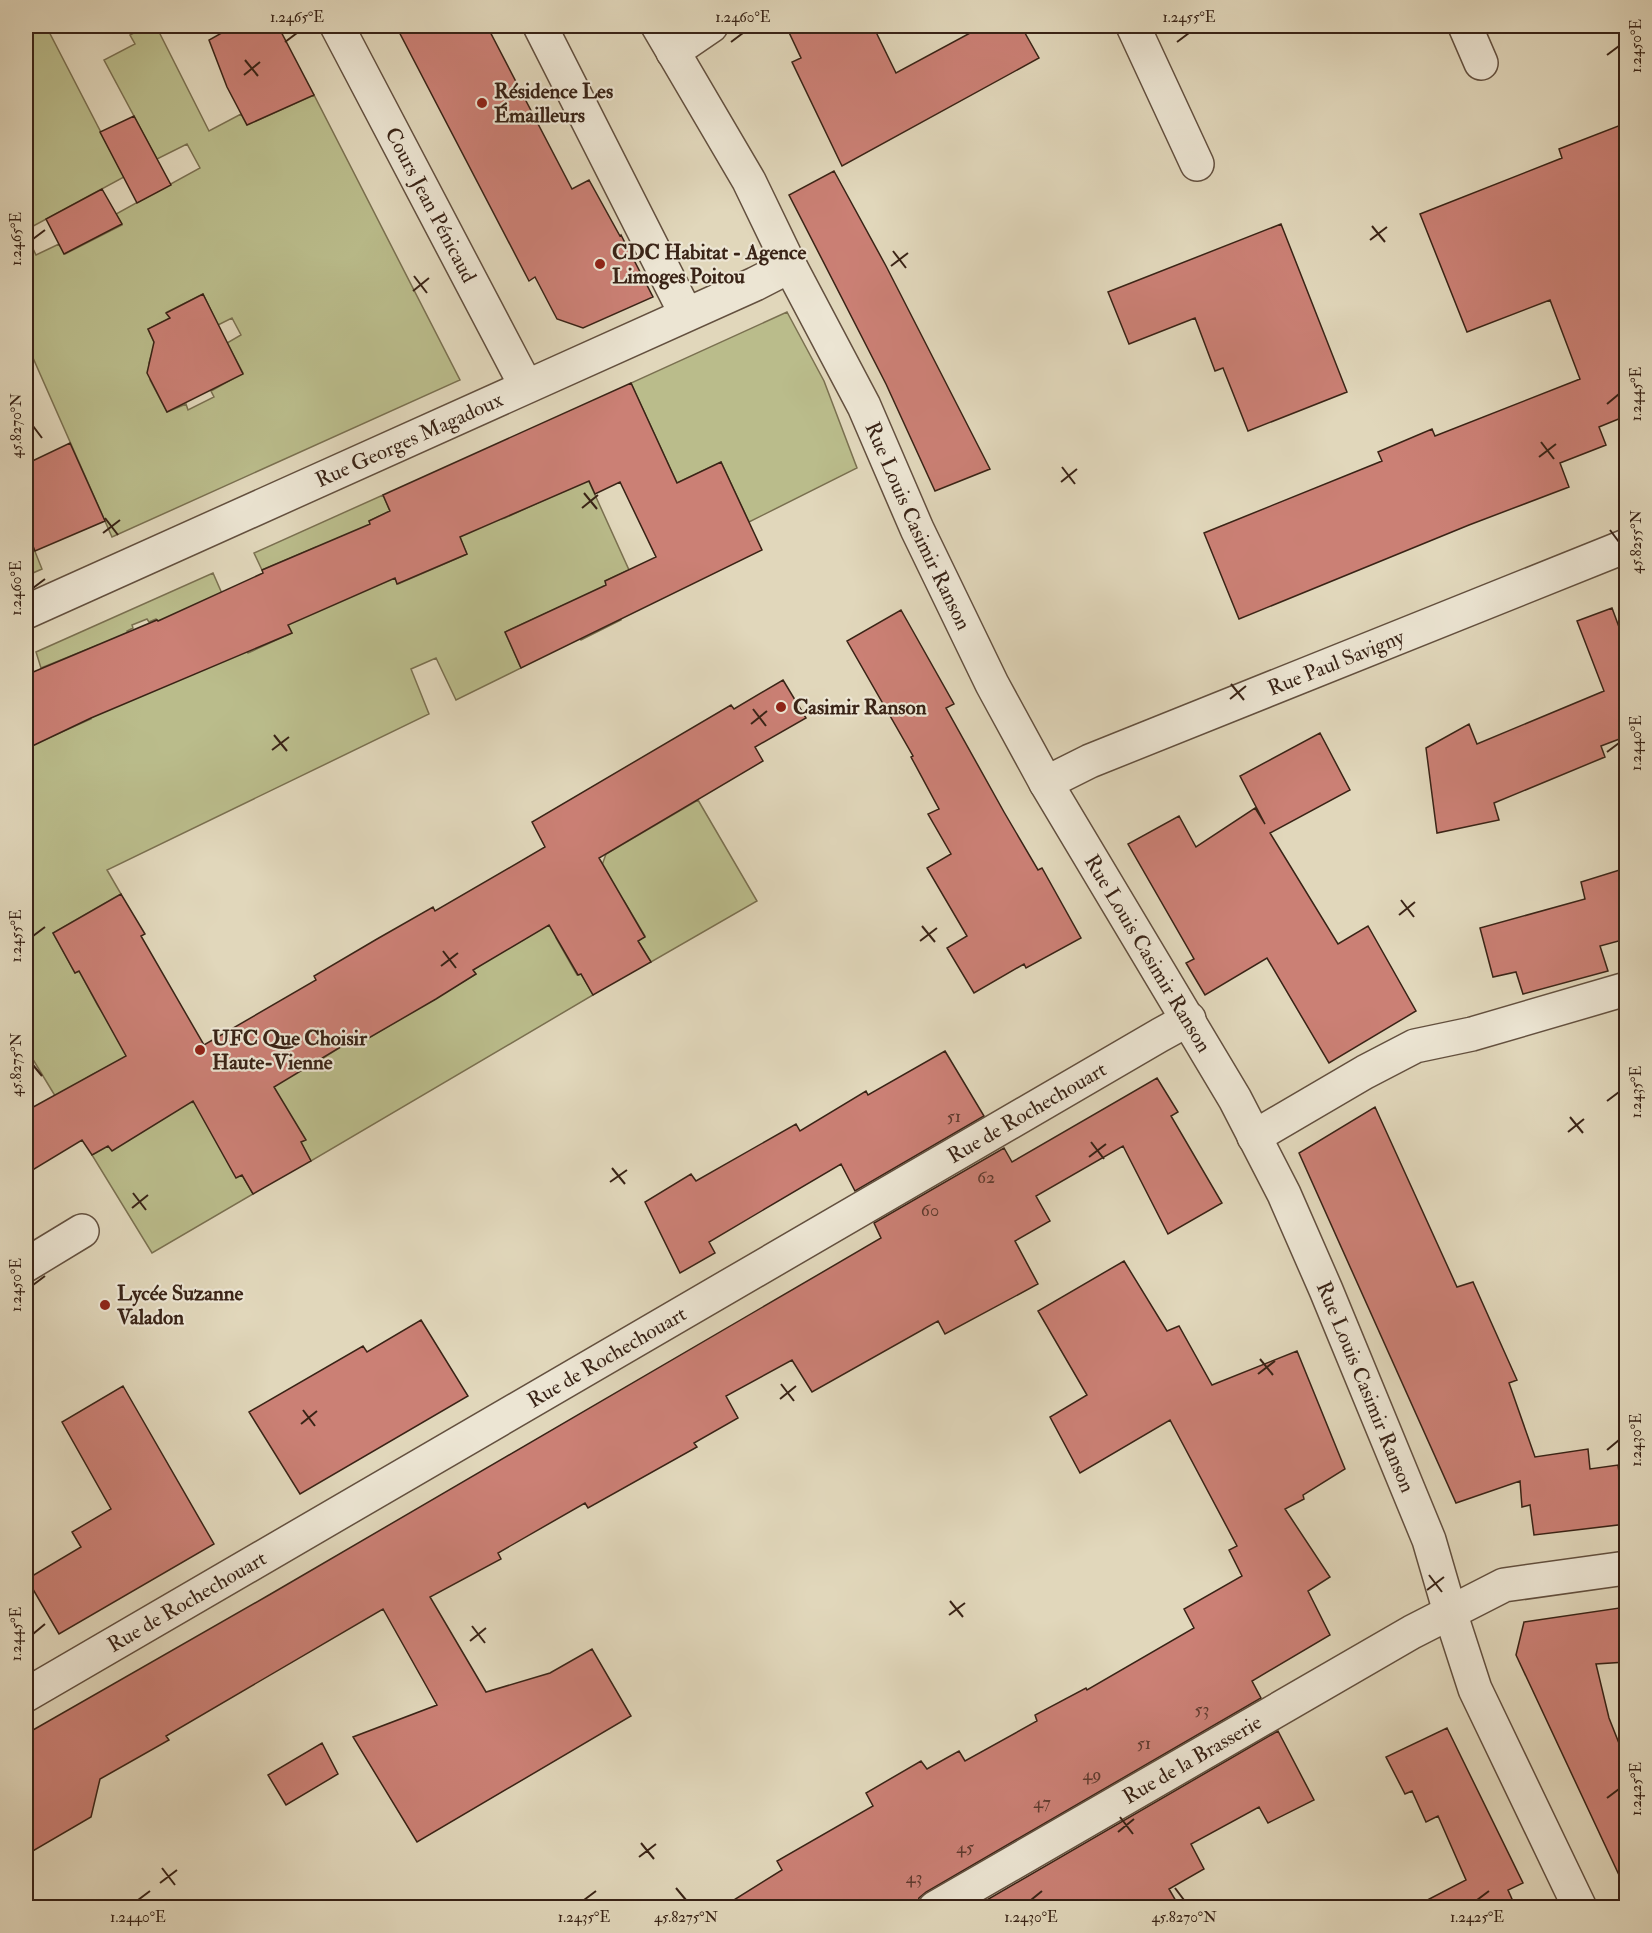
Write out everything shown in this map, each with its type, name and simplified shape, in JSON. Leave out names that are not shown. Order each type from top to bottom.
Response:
[{"type":"street","name":"Cours Jean Pénicaud","points":[[337,26],[526,386]]},
{"type":"street","points":[[540,26],[686,314]]},
{"type":"street","points":[[666,39],[711,26]]},
{"type":"street","points":[[1133,26],[1197,164]]},
{"type":"street","points":[[1465,26],[1481,63]]},
{"type":"street","name":"Rue Louis Casimir Ranson","points":[[666,39],[749,181],[790,266],[864,406],[917,529],[965,631],[1046,783],[1190,1019],[1284,1194],[1322,1280],[1429,1540],[1475,1689],[1580,1908]]},
{"type":"street","name":"Rue Georges Magadoux","points":[[26,612],[790,266]]},
{"type":"street","name":"Rue Paul Savigny","points":[[1046,783],[1090,761],[1626,546]]},
{"type":"street","points":[[1254,1137],[1365,1072],[1415,1046],[1472,1034],[1626,989]]},
{"type":"street","name":"Rue de Rochechouart","points":[[26,1695],[1190,1019]]},
{"type":"street","points":[[26,1264],[82,1231]]},
{"type":"street","name":"Rue de la Brasserie","points":[[942,1906],[1412,1632],[1504,1585],[1626,1568]]},
{"type":"green space","points":[[26,26],[46,26],[124,177],[26,230]]},
{"type":"green space","points":[[146,26],[156,26],[209,131],[241,114],[247,125],[314,95],[460,380],[112,537],[26,342],[26,234],[36,255],[59,244],[65,254],[122,225],[116,214],[200,168],[187,144],[157,159],[104,60],[135,44],[130,35]],"holes":[[[203,294],[218,325],[232,318],[241,335],[227,343],[243,373],[211,391],[214,397],[188,410],[186,404],[167,412],[150,380],[154,376],[149,363],[151,356],[159,353],[148,329],[170,318],[167,312]]]},
{"type":"green space","points":[[787,312],[824,381],[857,468],[749,522],[721,462],[677,483],[631,383]]},
{"type":"green space","points":[[581,464],[629,570],[605,581],[621,620],[581,640],[564,605],[505,632],[521,668],[456,700],[436,658],[411,669],[429,714],[107,870],[121,894],[53,933],[75,973],[79,971],[98,1006],[132,1057],[92,1075],[57,1099],[26,1048],[26,748],[91,719],[85,707],[118,693],[98,645],[41,668],[36,652],[213,573],[248,653],[292,633],[288,625],[316,547],[262,570],[254,553],[383,495],[390,511],[369,521],[398,584],[467,554],[457,530],[505,518],[568,489]],"holes":[[[147,619],[149,622],[156,619],[158,622],[153,691],[127,631],[133,628],[132,625]]]},
{"type":"green space","points":[[26,529],[42,569],[26,576]]},
{"type":"green space","points":[[698,800],[757,901],[651,962],[638,941],[645,936],[624,901],[617,904],[600,871],[606,854]]},
{"type":"green space","points":[[551,919],[556,938],[577,975],[581,974],[593,995],[311,1161],[301,1142],[305,1140],[267,1083],[323,1058],[352,1040],[355,1046],[476,974],[473,970]]},
{"type":"green space","points":[[182,1102],[201,1103],[253,1194],[152,1253],[92,1155]]},
{"type":"building","points":[[234,26],[278,26],[314,95],[247,125],[227,87],[209,40]]},
{"type":"building","name":"Résidence Les Émailleurs","points":[[396,26],[487,26],[572,189],[589,180],[653,297],[583,328],[557,319],[535,277],[529,281]]},
{"type":"building","points":[[786,26],[873,26],[896,73],[983,26],[1021,26],[1039,58],[842,166],[792,62],[801,58]]},
{"type":"building","points":[[134,116],[171,185],[137,203],[100,132]]},
{"type":"building","points":[[1626,123],[1626,416],[1599,427],[1606,445],[1560,463],[1569,487],[1469,525],[1239,619],[1204,533],[1382,461],[1378,452],[1432,429],[1435,436],[1580,379],[1550,300],[1467,332],[1420,214],[1562,158],[1559,149]]},
{"type":"building","points":[[834,171],[886,266],[990,469],[935,491],[886,384],[789,195]]},
{"type":"building","points":[[102,189],[122,224],[64,254],[46,219]]},
{"type":"building","points":[[1281,224],[1347,392],[1248,431],[1223,368],[1215,371],[1195,318],[1129,344],[1108,292]]},
{"type":"building","points":[[203,294],[243,374],[167,412],[147,373],[154,342],[148,329],[170,318],[166,313]]},
{"type":"building","points":[[631,383],[677,483],[721,462],[762,550],[521,668],[505,632],[606,585],[605,581],[656,557],[620,482],[595,494],[589,481],[460,537],[467,554],[397,584],[395,578],[288,625],[292,633],[91,718],[26,749],[26,675],[158,621],[263,573],[262,570],[370,524],[369,521],[390,511],[383,495]]},
{"type":"building","points":[[70,443],[105,521],[35,551],[26,529],[26,464]]},
{"type":"building","points":[[1612,608],[1626,646],[1626,742],[1624,743],[1622,738],[1601,746],[1605,757],[1494,803],[1499,820],[1437,833],[1426,748],[1469,724],[1477,744],[1604,691],[1577,621]]},
{"type":"building","points":[[901,610],[954,704],[946,708],[1038,870],[1042,868],[1081,938],[1026,968],[1024,964],[974,993],[947,948],[967,936],[927,868],[951,854],[928,814],[939,809],[911,757],[913,756],[847,641]]},
{"type":"building","points":[[783,680],[806,718],[755,747],[763,761],[599,858],[645,937],[638,941],[651,962],[593,995],[581,974],[578,975],[549,925],[473,970],[476,974],[436,999],[355,1046],[352,1040],[274,1087],[306,1140],[301,1142],[311,1161],[253,1194],[242,1175],[236,1178],[193,1101],[112,1151],[108,1146],[92,1155],[82,1140],[26,1174],[26,1111],[126,1056],[79,971],[75,973],[53,933],[121,894],[145,934],[141,936],[204,1045],[316,980],[314,976],[377,939],[433,907],[435,911],[545,847],[532,822],[731,705],[734,709]]},
{"type":"building","points":[[1320,733],[1350,790],[1270,833],[1338,944],[1368,926],[1416,1011],[1329,1063],[1267,958],[1205,995],[1186,963],[1194,959],[1128,844],[1179,816],[1196,847],[1255,808],[1265,824],[1240,776]]},
{"type":"building","points":[[1626,868],[1626,939],[1600,946],[1608,971],[1523,994],[1516,972],[1493,977],[1480,928],[1585,899],[1581,882]]},
{"type":"building","points":[[945,1051],[984,1116],[855,1191],[841,1164],[709,1242],[715,1253],[680,1273],[645,1202],[691,1174],[696,1181],[796,1124],[800,1131],[866,1091],[868,1095]]},
{"type":"building","points":[[1157,1078],[1178,1112],[1171,1116],[1222,1203],[1168,1234],[1123,1146],[1036,1196],[1050,1221],[1015,1241],[1038,1284],[945,1334],[938,1321],[812,1392],[792,1360],[726,1396],[738,1418],[694,1443],[697,1447],[588,1508],[585,1503],[498,1553],[501,1559],[430,1597],[486,1692],[550,1673],[592,1649],[631,1716],[417,1842],[353,1737],[437,1705],[383,1609],[166,1736],[169,1740],[100,1779],[91,1817],[26,1855],[26,1734],[881,1238],[874,1223],[1004,1148],[1012,1162]]},
{"type":"building","points":[[1375,1107],[1457,1287],[1473,1282],[1517,1380],[1509,1383],[1535,1457],[1588,1449],[1590,1469],[1618,1465],[1626,1524],[1534,1535],[1530,1505],[1522,1507],[1520,1481],[1456,1503],[1299,1153]]},
{"type":"building","points":[[1124,1261],[1167,1331],[1179,1326],[1212,1385],[1297,1351],[1345,1469],[1303,1495],[1304,1499],[1285,1509],[1330,1577],[1308,1591],[1330,1635],[1252,1681],[1261,1698],[926,1892],[919,1898],[916,1908],[721,1908],[782,1870],[777,1861],[873,1806],[866,1793],[921,1761],[927,1769],[959,1751],[965,1761],[1037,1721],[1035,1715],[1086,1688],[1087,1690],[1194,1628],[1184,1609],[1242,1576],[1229,1550],[1237,1546],[1170,1420],[1080,1473],[1050,1417],[1087,1395],[1038,1311]]},
{"type":"building","points":[[421,1320],[468,1396],[300,1494],[249,1412],[363,1346],[367,1352]]},
{"type":"building","points":[[123,1386],[214,1544],[59,1634],[27,1579],[81,1547],[72,1532],[111,1509],[62,1422]]},
{"type":"building","points":[[1626,1607],[1626,1662],[1596,1664],[1609,1718],[1626,1761],[1626,1890],[1516,1655],[1524,1622]]},
{"type":"building","points":[[1447,1728],[1523,1883],[1508,1890],[1516,1908],[1412,1908],[1466,1880],[1438,1816],[1426,1822],[1412,1791],[1405,1794],[1386,1757]]},
{"type":"building","points":[[1278,1731],[1314,1800],[1268,1823],[1259,1807],[1191,1844],[1204,1869],[1169,1889],[1180,1908],[973,1908]]},
{"type":"building","points":[[322,1743],[338,1774],[286,1805],[268,1775]]},
{"type":"place","name":"Résidence Les Émailleurs","points":[[482,103]]},
{"type":"place","name":"CDC Habitat - Agence Limoges Poitou","points":[[600,264]]},
{"type":"place","name":"Casimir Ranson","points":[[781,707]]},
{"type":"place","name":"UFC Que Choisir Haute-Vienne","points":[[200,1050]]},
{"type":"place","name":"Lycée Suzanne Valadon","points":[[105,1305]]}]
